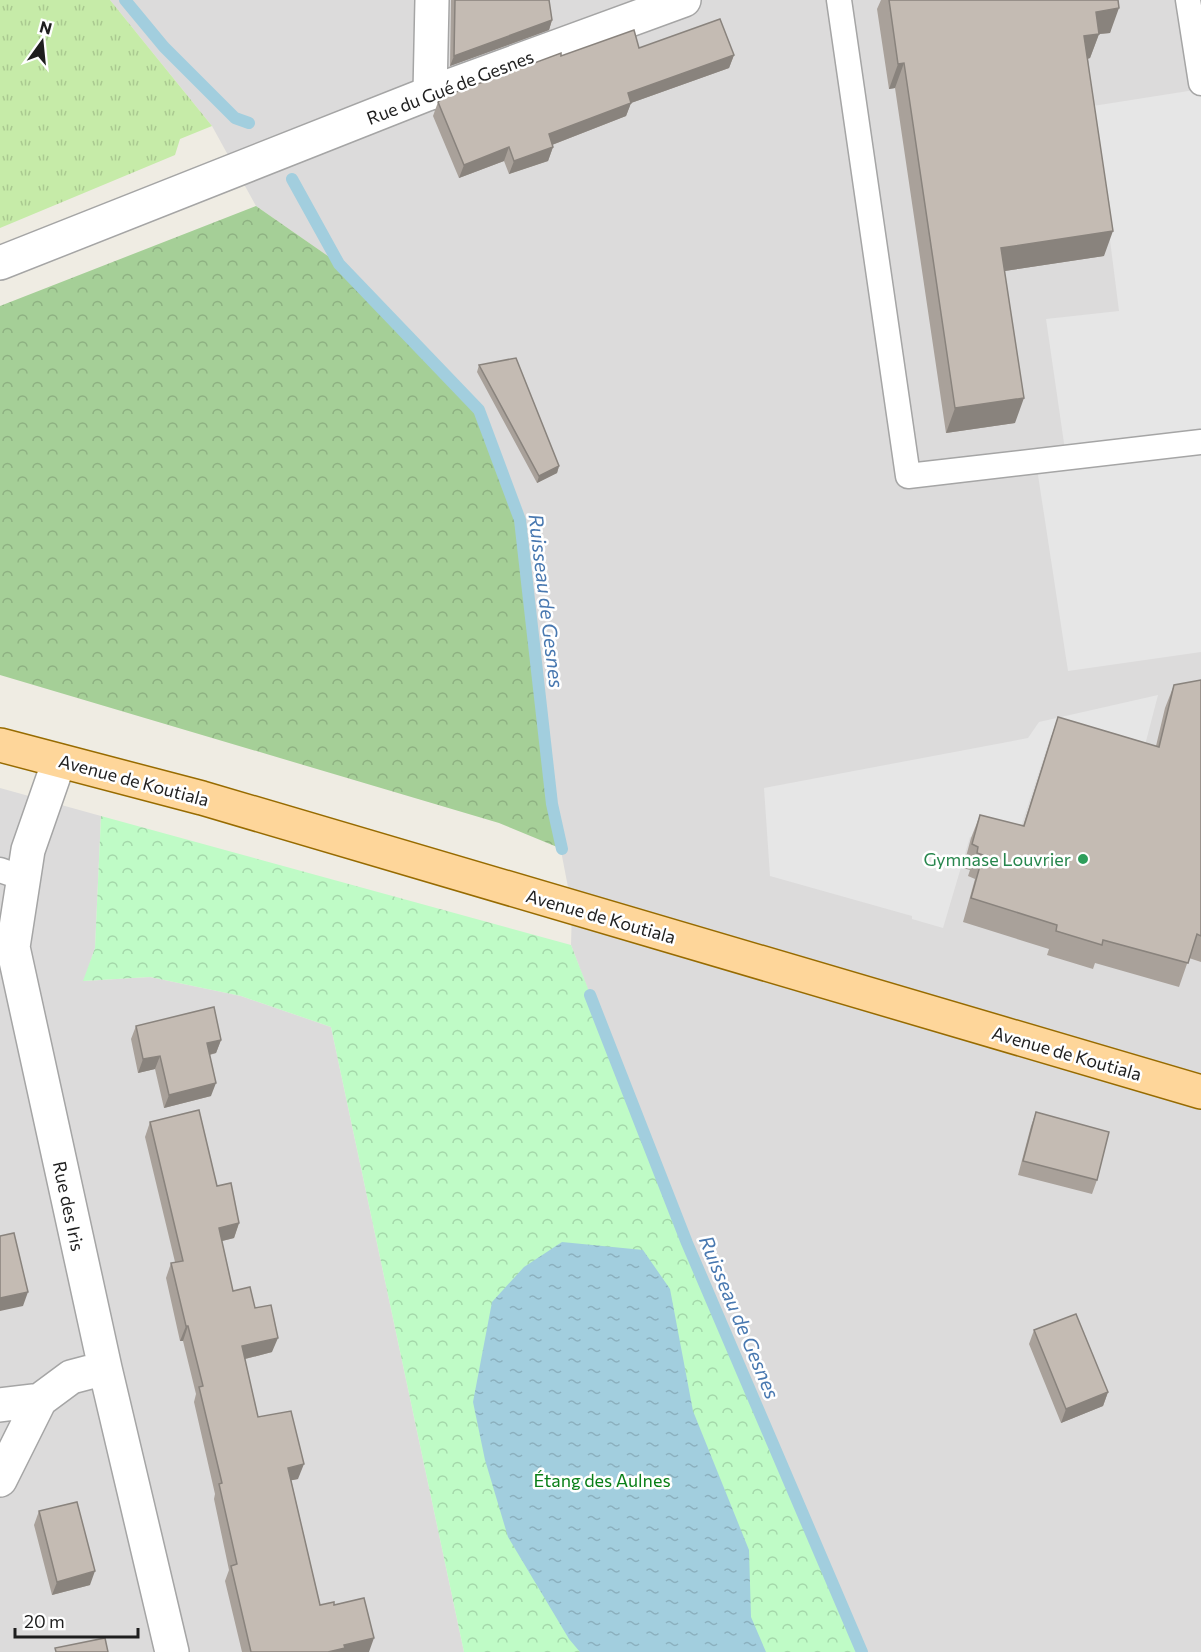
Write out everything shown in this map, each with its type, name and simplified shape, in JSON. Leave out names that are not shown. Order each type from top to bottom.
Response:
[{"type":"main road","name":"Avenue de Koutiala","points":[[0,745],[202,798],[1201,1092]]},
{"type":"street","points":[[429,93],[432,0]]},
{"type":"street","name":"Rue du Gué de Gesnes","points":[[0,263],[429,93],[684,0]]},
{"type":"street","name":"Rue des Iris","points":[[59,761],[28,850],[12,874],[13,947],[105,1368],[172,1652]]},
{"type":"street","points":[[0,1480],[40,1400],[71,1377],[105,1368]]},
{"type":"street","points":[[0,1405],[40,1400]]},
{"type":"lane","points":[[839,0],[908,476],[1201,442]]},
{"type":"lane","points":[[1188,0],[1201,82]]},
{"type":"shaded area","points":[[110,0],[1201,0],[1201,1652],[862,1652],[687,1243],[571,945],[572,908],[552,804],[338,263],[256,206],[212,126]]},
{"type":"shaded area","points":[[1201,89],[1201,652],[1068,671],[1036,462],[1066,457],[1046,319],[1119,311],[1093,106]]},
{"type":"shaded area","points":[[1158,695],[1144,749],[1051,735],[1014,848],[970,837],[943,928],[912,919],[912,916],[770,876],[764,788],[1028,738],[1039,722]]},
{"type":"shaded area","points":[[0,788],[101,816],[95,948],[84,981],[150,977],[241,996],[331,1027],[464,1652],[0,1652]]},
{"type":"green space","points":[[0,0],[110,0],[212,126],[180,139],[175,155],[0,228]]},
{"type":"green space","points":[[256,206],[338,263],[478,409],[520,519],[552,804],[562,849],[499,823],[0,675],[0,306]]},
{"type":"green space","name":"Étang des Aulnes","points":[[101,816],[571,945],[687,1243],[862,1652],[464,1652],[331,1027],[241,996],[150,977],[83,981],[95,948]]},
{"type":"water","name":"Étang des Aulnes","points":[[562,1242],[643,1250],[670,1289],[693,1411],[749,1550],[751,1617],[766,1652],[580,1652],[569,1639],[508,1537],[485,1460],[473,1402],[492,1302],[524,1267]]},
{"type":"building","points":[[455,0],[549,0],[552,20],[454,56]]},
{"type":"building","points":[[889,0],[1118,0],[1119,8],[1096,12],[1099,34],[1084,36],[1113,231],[1001,248],[1024,398],[955,408],[904,63],[898,64]]},
{"type":"building","points":[[720,19],[734,55],[628,93],[631,103],[549,134],[553,147],[514,161],[509,147],[464,165],[438,102],[448,95],[561,53],[561,56],[634,30],[639,48]]},
{"type":"building","points":[[516,358],[559,466],[539,476],[479,365]]},
{"type":"building","name":"Gymnase Louvrier","points":[[1201,680],[1201,936],[1197,934],[1188,963],[1103,940],[1102,945],[1056,931],[1057,925],[971,898],[983,855],[977,853],[978,847],[972,844],[980,815],[1024,826],[1058,717],[1159,747],[1174,685]]},
{"type":"building","points":[[214,1007],[221,1040],[207,1043],[216,1083],[169,1095],[160,1056],[143,1059],[136,1026]]},
{"type":"building","points":[[199,1110],[217,1186],[231,1183],[239,1223],[219,1228],[233,1291],[250,1287],[255,1308],[271,1305],[278,1338],[242,1346],[258,1417],[291,1411],[304,1464],[288,1468],[320,1605],[334,1602],[334,1605],[364,1598],[374,1638],[344,1645],[345,1648],[328,1652],[251,1652],[231,1566],[237,1564],[219,1484],[222,1483],[199,1387],[203,1386],[171,1263],[183,1261],[150,1122]]},
{"type":"building","points":[[1036,1112],[1109,1132],[1097,1180],[1023,1161]]},
{"type":"building","points":[[14,1233],[28,1292],[0,1298],[0,1236]]},
{"type":"building","points":[[1076,1314],[1108,1392],[1066,1409],[1034,1330]]},
{"type":"building","points":[[77,1502],[95,1571],[57,1582],[39,1511]]},
{"type":"building","points":[[105,1638],[108,1652],[56,1652],[55,1648]]},
{"type":"waterway","name":"Ruisseau de Gesnes","points":[[125,0],[164,47],[235,118],[249,123]]},
{"type":"waterway","name":"Ruisseau de Gesnes","points":[[292,179],[339,264],[479,410],[520,520],[552,804],[562,849]]},
{"type":"waterway","name":"Ruisseau de Gesnes","points":[[590,995],[687,1243],[862,1652]]},
{"type":"place","name":"Gymnase Louvrier","points":[[1083,859]]}]
